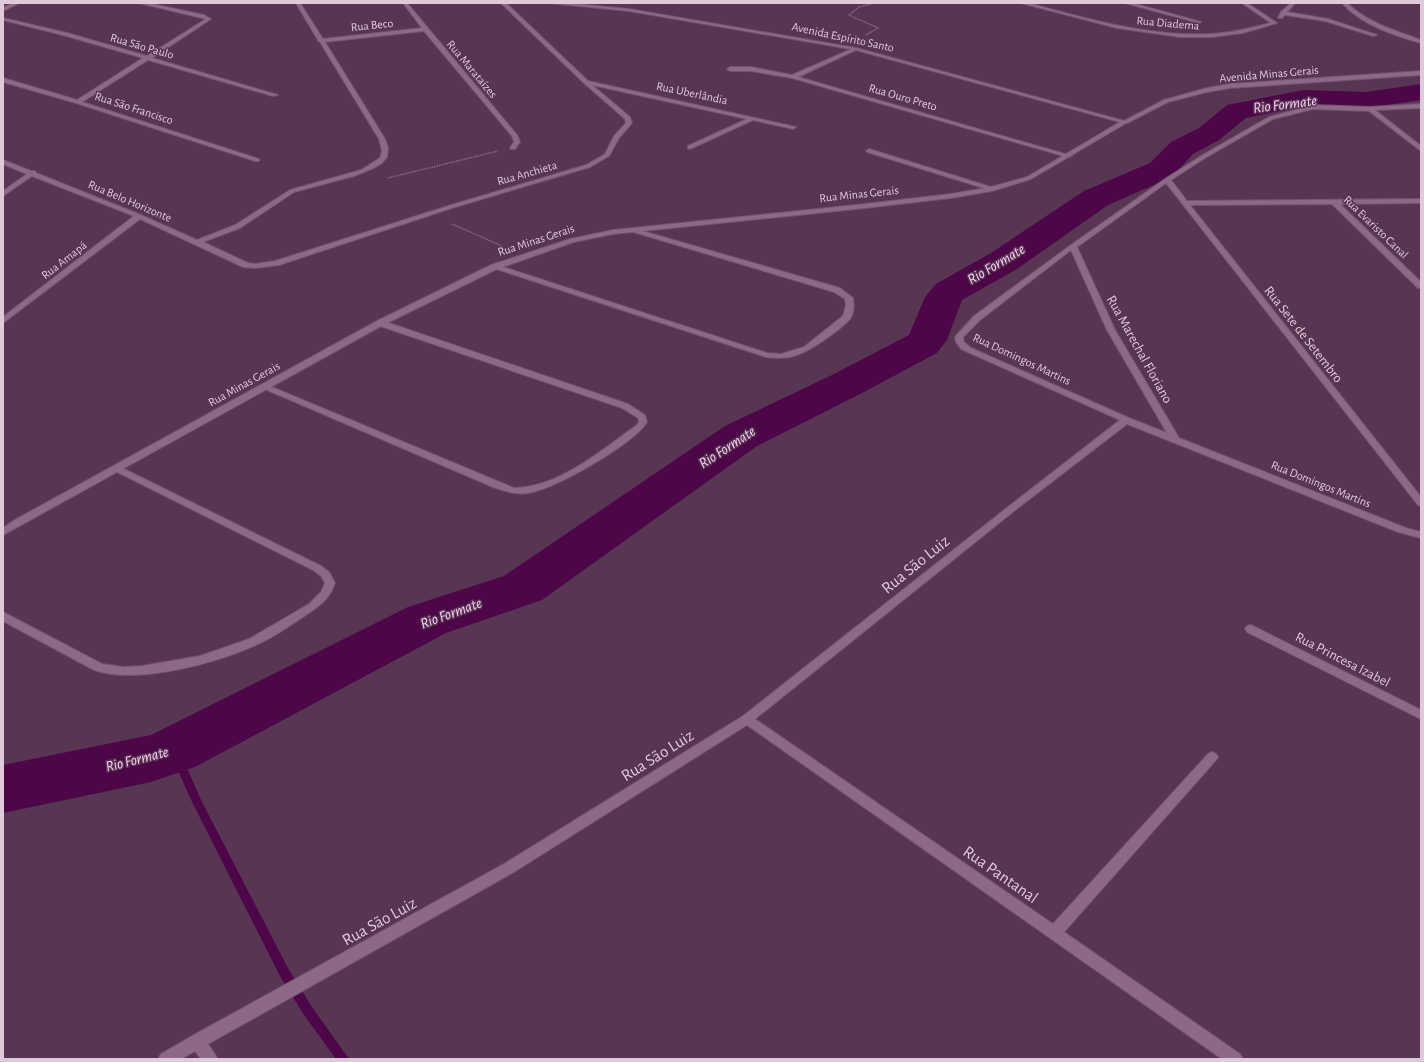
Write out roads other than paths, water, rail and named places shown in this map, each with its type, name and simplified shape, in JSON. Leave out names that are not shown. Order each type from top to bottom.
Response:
[{"type":"street","points":[[3,10],[17,3]]},
{"type":"street","points":[[78,102],[209,20],[209,18],[141,3]]},
{"type":"street","points":[[197,242],[232,229],[265,209],[284,194],[367,168],[381,161],[384,157],[386,151],[382,139],[298,3]]},
{"type":"street","name":"Rua Marataízes","points":[[405,3],[515,136],[517,142],[512,148]]},
{"type":"street","name":"Rua Anchieta","points":[[246,265],[256,266],[276,263],[429,213],[570,172],[588,166],[606,155],[616,137],[629,123],[629,121],[622,112],[586,82],[503,3]]},
{"type":"street","name":"Avenida Espírito Santo","points":[[551,3],[629,10],[856,49],[1125,122]]},
{"type":"street","points":[[560,4],[568,3]]},
{"type":"street","points":[[594,3],[629,10]]},
{"type":"street","name":"Rua Diadema","points":[[1023,3],[1130,30],[1173,36],[1226,35],[1275,24]]},
{"type":"street","points":[[1127,3],[1198,22]]},
{"type":"street","points":[[1244,3],[1275,24],[1293,3]]},
{"type":"street","points":[[1344,3],[1361,19],[1373,25],[1421,42]]},
{"type":"street","points":[[1283,13],[1326,20],[1376,35]]},
{"type":"street","name":"Rua São Paulo","points":[[3,19],[148,58],[275,95]]},
{"type":"street","name":"Rua Beco","points":[[320,40],[425,29]]},
{"type":"street","points":[[793,78],[856,49]]},
{"type":"street","name":"Rua Ouro Preto","points":[[730,69],[752,70],[793,78],[1069,156]]},
{"type":"street","name":"Avenida Minas Gerais","points":[[1125,122],[1166,101],[1230,86],[1421,72]]},
{"type":"street","name":"Rua São Francisco","points":[[3,80],[78,102],[257,160]]},
{"type":"street","name":"Rua Uberlândia","points":[[586,82],[793,127]]},
{"type":"street","name":"Rua Domingos Martins","points":[[1421,106],[1370,109],[1313,107],[1271,118],[1167,180],[1073,246],[976,318],[959,337],[959,342],[971,351],[1126,420],[1394,527],[1421,535]]},
{"type":"street","points":[[1370,109],[1421,149]]},
{"type":"street","points":[[690,147],[753,118]]},
{"type":"street","name":"Rua Minas Gerais","points":[[3,532],[380,323],[494,267],[572,240],[632,230],[856,207],[951,196],[992,189],[1029,178],[1125,122]]},
{"type":"street","points":[[869,151],[992,189]]},
{"type":"street","name":"Rua Belo Horizonte","points":[[3,162],[33,172],[139,216],[246,265]]},
{"type":"street","points":[[3,194],[33,172]]},
{"type":"street","name":"Rua Sete de Setembro","points":[[1167,180],[1421,503]]},
{"type":"street","name":"Rua Evaristo Canal","points":[[1333,201],[1421,286]]},
{"type":"street","points":[[1185,204],[1421,201]]},
{"type":"street","name":"Rua Amapá","points":[[3,321],[139,216]]},
{"type":"street","points":[[494,267],[766,355],[781,356],[807,349],[847,317],[850,305],[849,298],[837,290],[632,230]]},
{"type":"street","name":"Rua Marechal Floriano","points":[[1073,246],[1111,330],[1176,441]]},
{"type":"street","points":[[264,387],[496,486],[514,491],[540,487],[560,479],[640,428],[643,422],[642,416],[625,406],[380,323]]},
{"type":"street","name":"Rua São Luiz","points":[[166,1059],[509,868],[746,719],[1126,420]]},
{"type":"street","points":[[3,616],[85,660],[107,670],[130,671],[158,668],[206,658],[252,642],[280,627],[310,608],[328,593],[330,583],[325,574],[317,568],[116,468]]},
{"type":"street","name":"Rua Princesa Izabel","points":[[1251,629],[1421,715]]},
{"type":"street","name":"Rua Pantanal","points":[[746,719],[1235,1059]]},
{"type":"street","points":[[1054,933],[1212,757]]},
{"type":"street","points":[[197,1041],[210,1059]]},
{"type":"waterway","name":"Rio Formate","points":[[3,789],[151,759],[173,751],[427,620],[523,588],[741,436],[847,384],[923,344],[927,340],[944,297],[949,292],[1004,261],[1096,198],[1161,170],[1182,148],[1209,134],[1237,111],[1304,98],[1366,100],[1421,92]]},
{"type":"waterway","points":[[174,750],[197,802],[285,974],[308,1011],[343,1059]]}]
